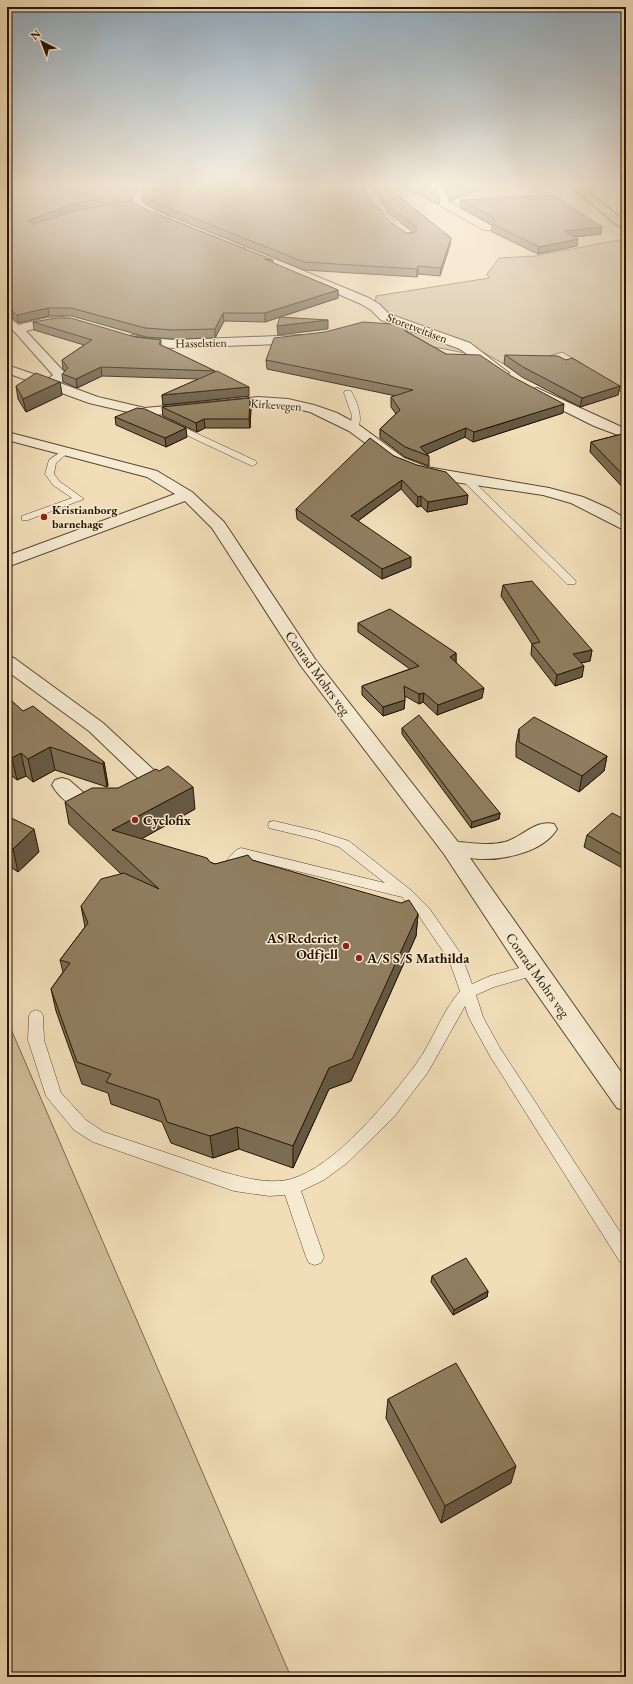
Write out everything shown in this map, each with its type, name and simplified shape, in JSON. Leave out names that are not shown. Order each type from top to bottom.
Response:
[{"type":"street","name":"Storetveitåsen","points":[[281,266],[364,301],[375,307],[385,317],[465,346],[510,378]]},
{"type":"street","points":[[373,323],[385,317]]},
{"type":"street","points":[[18,329],[57,321],[77,322]]},
{"type":"street","points":[[18,329],[61,376],[50,384]]},
{"type":"street","name":"Hasselstien","points":[[123,336],[145,342],[175,344],[276,341],[315,338]]},
{"type":"street","name":"Kirkevegen","points":[[7,369],[94,400],[145,412],[258,401],[288,403],[314,408],[354,428],[399,461],[422,470],[466,479],[544,491],[577,500],[604,512],[626,526]]},
{"type":"street","points":[[530,388],[585,416],[626,434]]},
{"type":"street","name":"Conrad Mohrs veg","points":[[7,436],[152,474],[187,495],[218,525],[308,662],[452,849],[534,970],[626,1100]]},
{"type":"street","points":[[7,562],[187,495]]},
{"type":"street","points":[[7,662],[96,727],[150,778],[151,784],[146,788],[133,792],[80,802],[62,785]]},
{"type":"street","points":[[452,849],[485,852],[511,848],[538,837],[546,829]]},
{"type":"lane","points":[[7,314],[10,322],[18,329]]},
{"type":"lane","points":[[348,393],[357,420],[357,426],[354,428]]},
{"type":"lane","name":"Kirkevegen","points":[[145,412],[253,463]]},
{"type":"lane","points":[[25,518],[79,499],[56,483],[49,474],[52,462],[66,451]]},
{"type":"lane","points":[[466,479],[571,582]]},
{"type":"lane","points":[[274,825],[317,835],[344,844],[407,894],[424,912],[456,958],[476,1018],[495,1052],[626,1256]]},
{"type":"lane","points":[[217,880],[241,853],[407,894]]},
{"type":"lane","points":[[36,1016],[36,1040],[54,1096],[80,1125],[99,1137],[234,1183],[269,1188],[291,1187],[318,1175],[341,1158],[388,1112],[423,1067],[456,1005],[468,992],[490,982],[534,970]]},
{"type":"lane","points":[[291,1187],[315,1257]]},
{"type":"shaded area","points":[[493,266],[626,266],[626,394],[578,370],[583,364],[562,352],[511,368],[477,349],[470,354],[414,343],[410,330],[375,305],[376,296],[489,278],[487,274]]},
{"type":"shaded area","points":[[7,1020],[291,1677],[7,1677]]},
{"type":"building","points":[[7,266],[280,266],[338,290],[265,313],[223,313],[215,329],[173,330],[145,328],[71,308],[48,308],[17,315],[13,312],[9,303],[7,302]]},
{"type":"building","points":[[362,266],[442,266],[441,268],[418,266],[417,269]]},
{"type":"building","points":[[280,317],[328,320],[277,326]]},
{"type":"building","points":[[56,318],[71,318],[135,337],[161,340],[159,344],[215,371],[101,367],[76,379],[62,374],[68,368],[62,360],[92,340],[33,322]]},
{"type":"building","points":[[363,322],[406,325],[405,331],[446,354],[480,355],[511,376],[564,404],[474,432],[466,428],[420,447],[429,456],[405,447],[380,429],[400,410],[391,397],[413,390],[266,360],[274,338],[325,332]]},
{"type":"building","points":[[505,355],[558,356],[566,360],[572,358],[620,386],[582,398],[523,367]]},
{"type":"building","points":[[217,371],[249,387],[162,395]]},
{"type":"building","points":[[36,373],[60,382],[23,399],[16,386]]},
{"type":"building","points":[[250,398],[249,419],[204,419],[196,423],[162,407]]},
{"type":"building","points":[[137,408],[145,409],[186,428],[165,438],[115,417]]},
{"type":"building","points":[[626,433],[626,478],[591,442]]},
{"type":"building","points":[[370,438],[394,456],[417,465],[446,472],[468,495],[428,502],[421,496],[418,497],[402,480],[351,516],[411,557],[382,569],[296,509]]},
{"type":"building","points":[[532,581],[592,650],[573,654],[584,666],[557,675],[532,644],[540,642],[503,585]]},
{"type":"building","points":[[390,609],[456,653],[450,657],[484,688],[438,705],[424,693],[419,694],[404,686],[405,700],[383,707],[362,686],[419,666],[358,623]]},
{"type":"building","points":[[12,701],[23,711],[33,706],[104,762],[103,764],[50,747],[28,759],[21,753],[12,758],[7,754],[7,704]]},
{"type":"building","points":[[419,715],[500,813],[472,822],[402,728]]},
{"type":"building","points":[[534,717],[607,756],[582,776],[519,742],[519,729]]},
{"type":"building","points":[[168,766],[193,787],[112,830],[207,858],[210,862],[215,864],[248,855],[252,860],[401,903],[409,900],[418,914],[352,1059],[329,1068],[293,1146],[237,1127],[210,1136],[167,1122],[159,1100],[106,1082],[111,1074],[77,1062],[51,989],[70,963],[60,960],[88,923],[81,906],[101,879],[124,873],[159,889],[65,802],[92,788],[118,788],[156,769],[159,771]]},
{"type":"building","points":[[612,813],[626,820],[626,857],[587,835]]},
{"type":"building","points":[[7,816],[34,829],[13,849],[7,846]]},
{"type":"building","points":[[466,1258],[488,1291],[454,1310],[432,1276]]},
{"type":"building","points":[[456,1363],[516,1466],[445,1506],[388,1399]]},
{"type":"place","name":"Kristianborg barnehage","points":[[44,517]]},
{"type":"place","name":"Cyclofix","points":[[135,820]]},
{"type":"place","name":"AS Rederiet Odfjell","points":[[346,946]]},
{"type":"place","name":"A/S S/S Mathilda","points":[[359,958]]}]
